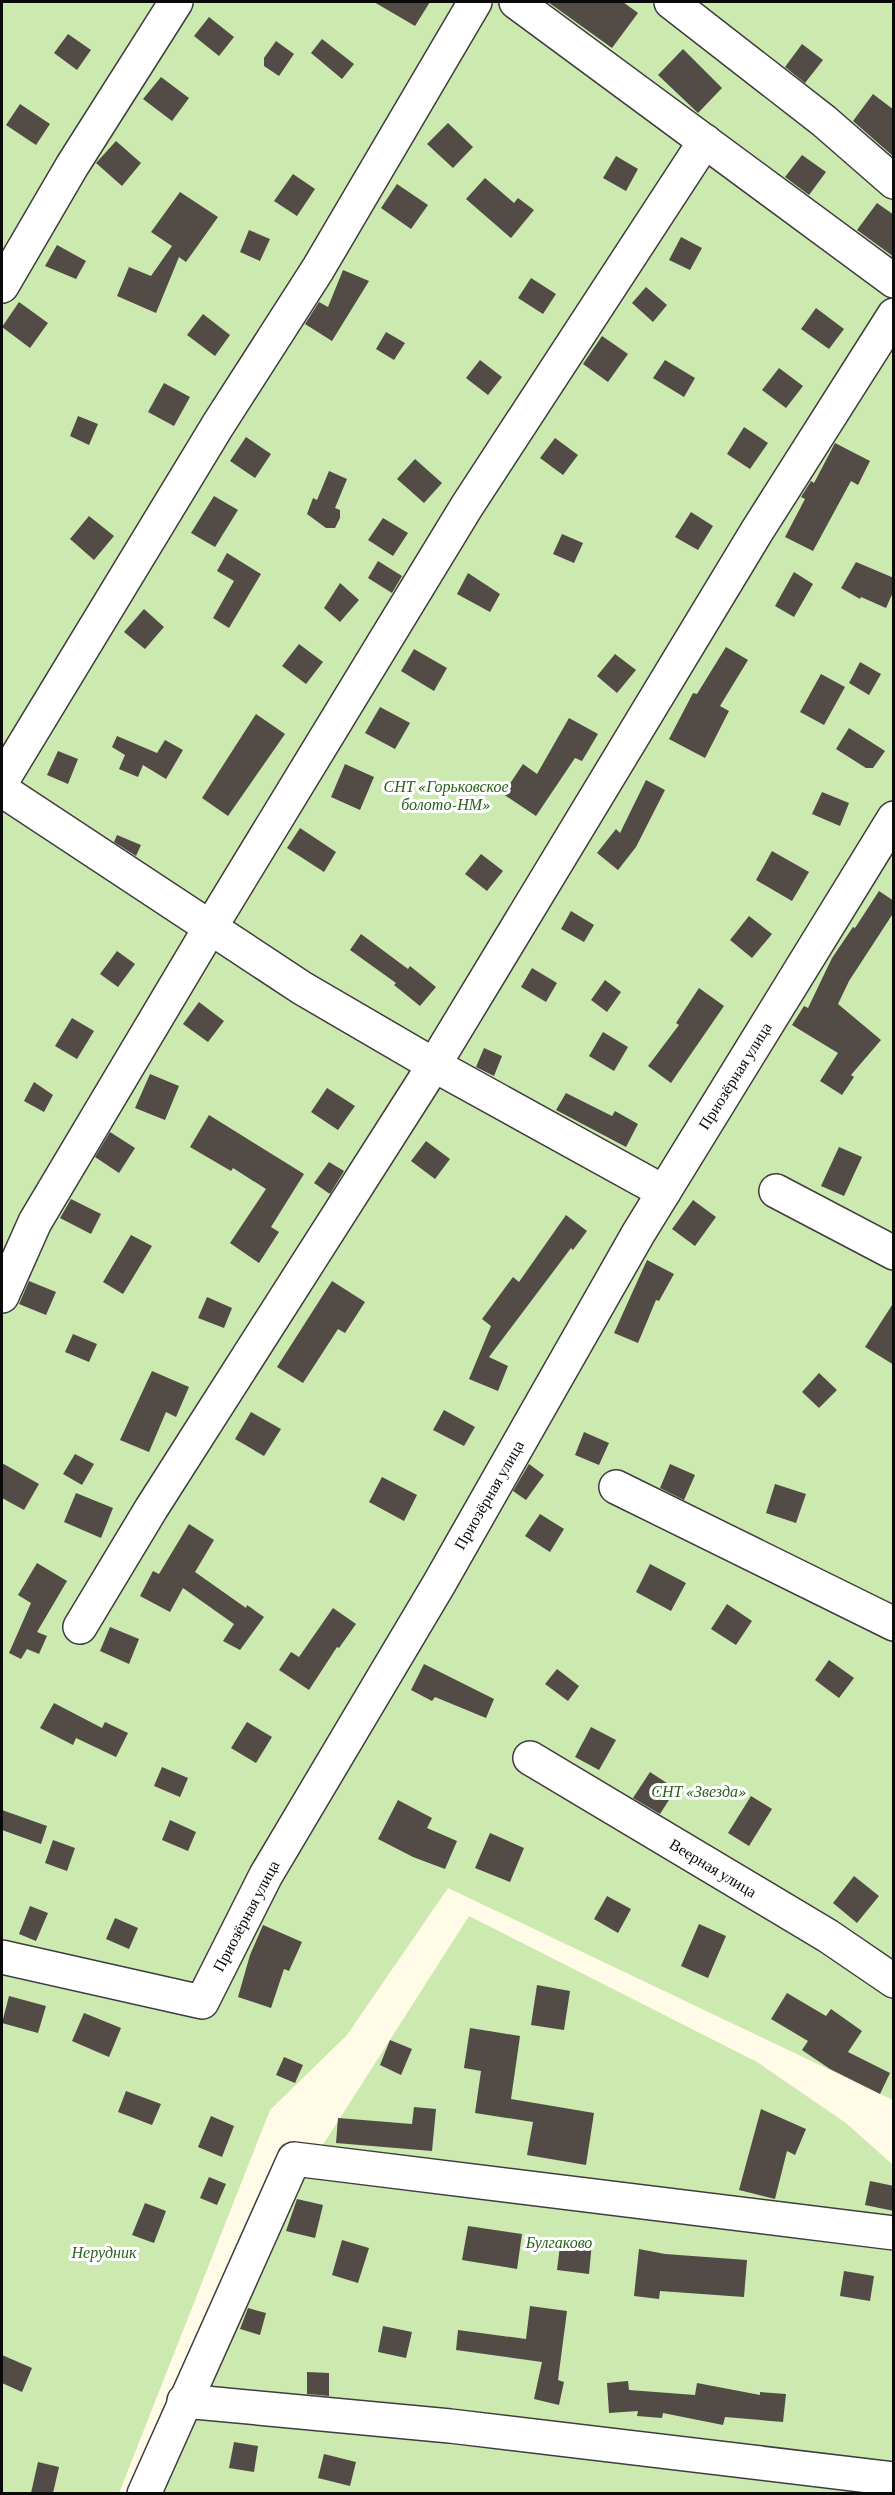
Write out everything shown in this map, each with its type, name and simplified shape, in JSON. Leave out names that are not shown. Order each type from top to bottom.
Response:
[{"type":"street","points":[[2,286],[72,166],[176,2]]},
{"type":"street","points":[[2,781],[218,425],[318,269],[475,2]]},
{"type":"street","points":[[516,2],[894,281]]},
{"type":"street","points":[[671,2],[824,121],[894,182]]},
{"type":"street","points":[[2,1296],[35,1222],[210,928],[468,506],[705,141]]},
{"type":"street","points":[[80,1627],[151,1509],[434,1065],[757,531],[894,315]]},
{"type":"street","points":[[2,790],[302,987],[434,1065],[664,1192]]},
{"type":"street","name":"Приозёрная улица","points":[[2,1957],[202,2002],[266,1875],[439,1584],[664,1192],[894,818]]},
{"type":"street","points":[[776,1191],[894,1253]]},
{"type":"street","points":[[616,1487],[894,1624]]},
{"type":"street","name":"Веерная улица","points":[[530,1758],[828,1936],[894,1982]]},
{"type":"street","points":[[144,2493],[294,2159],[894,2233]]},
{"type":"street","points":[[184,2401],[450,2426],[894,2479]]},
{"type":"green space","name":"СНТ «Горьковское болото-НМ»","points":[[2,2],[893,2],[893,2100],[448,1888],[347,2035],[270,2110],[119,2493],[2,2494]]},
{"type":"green space","name":"Булгаково","points":[[469,1916],[757,2062],[846,2123],[893,2165],[893,2493],[164,2494],[312,2162]]},
{"type":"building","points":[[374,2],[430,2],[415,26]]},
{"type":"building","points":[[548,2],[623,2],[638,13],[612,48]]},
{"type":"building","points":[[209,17],[234,37],[219,56],[194,36]]},
{"type":"building","points":[[68,34],[91,50],[77,70],[54,53]]},
{"type":"building","points":[[322,39],[354,64],[342,79],[311,53]]},
{"type":"building","points":[[276,41],[294,54],[279,76],[264,66],[264,58]]},
{"type":"building","points":[[802,44],[823,60],[805,83],[785,67]]},
{"type":"building","points":[[683,49],[722,88],[698,113],[658,75]]},
{"type":"building","points":[[161,77],[189,98],[172,121],[143,99]]},
{"type":"building","points":[[873,94],[894,110],[894,157],[853,121]]},
{"type":"building","points":[[20,104],[50,124],[36,145],[6,125]]},
{"type":"building","points":[[448,123],[473,147],[453,168],[427,144]]},
{"type":"building","points":[[116,141],[141,163],[122,186],[96,163]]},
{"type":"building","points":[[802,155],[826,172],[809,195],[785,177]]},
{"type":"building","points":[[616,156],[638,169],[626,191],[603,178]]},
{"type":"building","points":[[293,174],[315,189],[297,216],[274,201]]},
{"type":"building","points":[[485,178],[514,203],[518,198],[534,210],[511,238],[466,199]]},
{"type":"building","points":[[397,184],[428,205],[411,229],[381,208]]},
{"type":"building","points":[[180,192],[218,217],[186,262],[179,257],[156,313],[117,296],[129,267],[151,276],[172,246],[151,232]]},
{"type":"building","points":[[877,203],[894,215],[894,257],[857,230]]},
{"type":"building","points":[[249,230],[270,239],[260,261],[240,252]]},
{"type":"building","points":[[681,237],[702,248],[690,270],[669,260]]},
{"type":"building","points":[[57,245],[86,261],[76,279],[45,266]]},
{"type":"building","points":[[343,270],[369,281],[332,341],[305,324],[319,302],[328,307]]},
{"type":"building","points":[[531,278],[556,294],[543,314],[518,298]]},
{"type":"building","points":[[646,287],[667,305],[653,322],[632,303]]},
{"type":"building","points":[[19,302],[48,323],[30,348],[2,327]]},
{"type":"building","points":[[816,308],[844,329],[829,349],[801,329]]},
{"type":"building","points":[[203,314],[230,335],[215,356],[187,335]]},
{"type":"building","points":[[386,332],[405,343],[394,360],[376,349]]},
{"type":"building","points":[[602,336],[628,354],[608,382],[583,364]]},
{"type":"building","points":[[480,360],[502,377],[488,395],[466,378]]},
{"type":"building","points":[[665,360],[695,378],[684,397],[653,378]]},
{"type":"building","points":[[779,368],[803,386],[786,408],[762,390]]},
{"type":"building","points":[[164,383],[190,397],[174,426],[148,412]]},
{"type":"building","points":[[78,416],[98,424],[89,445],[70,436]]},
{"type":"building","points":[[744,427],[768,443],[750,469],[727,454]]},
{"type":"building","points":[[246,437],[271,454],[255,478],[230,461]]},
{"type":"building","points":[[555,438],[578,455],[563,475],[540,458]]},
{"type":"building","points":[[835,443],[870,461],[858,485],[851,481],[813,551],[785,537],[805,499],[801,497],[811,481],[814,483]]},
{"type":"building","points":[[415,459],[442,483],[424,503],[397,479]]},
{"type":"building","points":[[329,471],[347,479],[335,508],[340,510],[340,518],[335,528],[326,528],[307,514],[313,498],[317,500]]},
{"type":"building","points":[[214,496],[238,510],[215,547],[191,533]]},
{"type":"building","points":[[691,512],[713,526],[698,550],[675,537]]},
{"type":"building","points":[[89,516],[114,536],[94,560],[70,539]]},
{"type":"building","points":[[383,518],[408,533],[393,556],[368,540]]},
{"type":"building","points":[[562,534],[583,543],[574,563],[553,554]]},
{"type":"building","points":[[227,553],[261,574],[229,628],[213,618],[234,581],[217,571]]},
{"type":"building","points":[[378,561],[402,576],[392,593],[368,578]]},
{"type":"building","points":[[856,562],[894,578],[894,590],[886,608],[861,597],[860,599],[841,588]]},
{"type":"building","points":[[794,572],[813,584],[794,617],[775,606]]},
{"type":"building","points":[[468,573],[500,594],[490,612],[457,594]]},
{"type":"building","points":[[340,583],[359,600],[340,622],[324,608]]},
{"type":"building","points":[[144,609],[164,627],[145,649],[124,632]]},
{"type":"building","points":[[299,644],[323,662],[306,684],[282,666]]},
{"type":"building","points":[[726,647],[748,660],[720,706],[729,711],[705,758],[669,739],[693,693],[697,694]]},
{"type":"building","points":[[414,649],[447,668],[434,691],[401,671]]},
{"type":"building","points":[[615,654],[636,670],[617,693],[597,676]]},
{"type":"building","points":[[860,662],[881,674],[869,695],[849,683]]},
{"type":"building","points":[[821,674],[845,687],[824,725],[800,712]]},
{"type":"building","points":[[380,707],[410,723],[395,749],[365,733]]},
{"type":"building","points":[[256,714],[285,734],[228,816],[202,798]]},
{"type":"building","points":[[569,718],[598,734],[582,761],[575,758],[536,816],[503,794],[523,764],[537,774]]},
{"type":"building","points":[[849,728],[885,751],[873,768],[866,768],[836,749]]},
{"type":"building","points":[[117,736],[157,753],[165,740],[183,750],[166,779],[143,765],[138,777],[119,769],[125,755],[112,747]]},
{"type":"building","points":[[58,751],[78,759],[68,784],[47,775]]},
{"type":"building","points":[[345,764],[374,777],[360,810],[331,797]]},
{"type":"building","points":[[646,780],[665,790],[636,847],[618,870],[597,853],[616,829],[620,833]]},
{"type":"building","points":[[822,792],[849,803],[840,826],[812,814]]},
{"type":"building","points":[[300,828],[336,852],[324,872],[287,848]]},
{"type":"building","points":[[117,835],[141,845],[136,856],[114,842]]},
{"type":"building","points":[[772,851],[809,872],[792,901],[756,880]]},
{"type":"building","points":[[481,854],[503,871],[487,891],[465,874]]},
{"type":"building","points":[[879,891],[894,901],[894,912],[849,981],[838,1004],[881,1040],[851,1075],[854,1077],[842,1095],[820,1081],[838,1053],[792,1025],[804,1006],[808,1008],[832,958]]},
{"type":"building","points":[[571,911],[594,925],[584,942],[561,929]]},
{"type":"building","points":[[749,916],[772,934],[752,958],[730,940]]},
{"type":"building","points":[[361,934],[408,969],[410,966],[436,987],[420,1006],[394,985],[396,983],[350,950]]},
{"type":"building","points":[[117,951],[135,964],[118,987],[100,974]]},
{"type":"building","points":[[532,968],[557,983],[546,1002],[521,987]]},
{"type":"building","points":[[605,980],[621,992],[607,1012],[591,1000]]},
{"type":"building","points":[[699,988],[724,1006],[671,1083],[648,1066],[679,1025],[676,1023]]},
{"type":"building","points":[[199,1002],[224,1021],[208,1042],[183,1024]]},
{"type":"building","points":[[72,1018],[94,1031],[77,1059],[55,1046]]},
{"type":"building","points":[[603,1032],[628,1047],[614,1071],[589,1056]]},
{"type":"building","points":[[484,1048],[502,1056],[494,1076],[476,1067]]},
{"type":"building","points":[[150,1074],[179,1086],[165,1120],[135,1108]]},
{"type":"building","points":[[34,1082],[53,1095],[44,1112],[24,1101]]},
{"type":"building","points":[[327,1088],[355,1106],[338,1130],[311,1112]]},
{"type":"building","points":[[566,1093],[612,1116],[615,1111],[638,1124],[626,1147],[556,1110]]},
{"type":"building","points":[[209,1115],[304,1174],[271,1227],[279,1232],[259,1263],[230,1243],[266,1189],[233,1168],[231,1171],[190,1147]]},
{"type":"building","points":[[110,1132],[135,1148],[119,1173],[95,1157]]},
{"type":"building","points":[[426,1141],[450,1159],[435,1179],[411,1161]]},
{"type":"building","points":[[839,1147],[862,1157],[844,1196],[821,1186]]},
{"type":"building","points":[[329,1162],[344,1171],[330,1194],[314,1183]]},
{"type":"building","points":[[71,1199],[101,1214],[91,1234],[60,1218]]},
{"type":"building","points":[[693,1200],[716,1217],[695,1246],[672,1229]]},
{"type":"building","points":[[566,1215],[587,1231],[573,1250],[571,1248],[489,1357],[508,1366],[498,1391],[469,1379],[491,1326],[482,1319],[513,1277],[519,1282]]},
{"type":"building","points":[[131,1235],[152,1246],[123,1294],[103,1282]]},
{"type":"building","points":[[647,1260],[674,1274],[659,1301],[656,1300],[638,1343],[614,1333]]},
{"type":"building","points":[[29,1281],[56,1292],[46,1315],[19,1304]]},
{"type":"building","points":[[332,1281],[365,1302],[345,1333],[338,1329],[303,1383],[277,1367]]},
{"type":"building","points":[[207,1297],[232,1308],[224,1328],[198,1318]]},
{"type":"building","points":[[894,1302],[894,1365],[865,1347]]},
{"type":"building","points":[[73,1334],[97,1344],[89,1362],[65,1352]]},
{"type":"building","points":[[152,1371],[189,1387],[176,1417],[166,1412],[149,1452],[120,1440]]},
{"type":"building","points":[[819,1373],[837,1390],[819,1408],[802,1392]]},
{"type":"building","points":[[444,1410],[475,1427],[464,1446],[433,1430]]},
{"type":"building","points":[[251,1412],[281,1429],[264,1456],[235,1439]]},
{"type":"building","points":[[584,1432],[609,1443],[599,1465],[575,1455]]},
{"type":"building","points":[[75,1454],[94,1464],[82,1485],[63,1474]]},
{"type":"building","points":[[2,1463],[39,1484],[24,1510],[2,1498]]},
{"type":"building","points":[[529,1464],[544,1475],[526,1500],[513,1491]]},
{"type":"building","points":[[670,1464],[695,1475],[684,1500],[660,1488]]},
{"type":"building","points":[[382,1477],[417,1495],[404,1521],[369,1502]]},
{"type":"building","points":[[775,1484],[806,1494],[796,1523],[766,1513]]},
{"type":"building","points":[[76,1493],[113,1508],[101,1538],[64,1522]]},
{"type":"building","points":[[540,1514],[564,1529],[550,1552],[525,1536]]},
{"type":"building","points":[[189,1524],[214,1540],[195,1572],[246,1608],[247,1605],[264,1617],[240,1650],[223,1641],[234,1624],[183,1588],[170,1612],[140,1596],[153,1571],[159,1574]]},
{"type":"building","points":[[37,1563],[67,1581],[37,1632],[47,1636],[39,1654],[27,1649],[21,1659],[9,1653],[31,1603],[18,1595]]},
{"type":"building","points":[[650,1564],[686,1583],[671,1611],[636,1592]]},
{"type":"building","points":[[727,1604],[752,1621],[736,1645],[711,1629]]},
{"type":"building","points":[[333,1608],[356,1624],[339,1648],[337,1647],[309,1690],[279,1670],[291,1652],[299,1657]]},
{"type":"building","points":[[110,1627],[139,1639],[129,1664],[100,1651]]},
{"type":"building","points":[[829,1660],[854,1678],[839,1698],[815,1680]]},
{"type":"building","points":[[424,1664],[494,1699],[486,1718],[435,1697],[432,1701],[411,1690]]},
{"type":"building","points":[[557,1669],[579,1686],[568,1701],[545,1684]]},
{"type":"building","points":[[54,1703],[102,1728],[105,1722],[128,1733],[116,1757],[76,1738],[73,1745],[40,1728]]},
{"type":"building","points":[[247,1722],[272,1737],[256,1763],[231,1748]]},
{"type":"building","points":[[591,1727],[616,1740],[599,1770],[575,1757]]},
{"type":"building","points":[[162,1767],[188,1778],[180,1797],[154,1786]]},
{"type":"building","points":[[650,1772],[676,1789],[660,1814],[633,1798]]},
{"type":"building","points":[[751,1796],[772,1809],[749,1846],[728,1833]]},
{"type":"building","points":[[398,1800],[432,1818],[427,1828],[457,1841],[445,1869],[413,1857],[378,1839]]},
{"type":"building","points":[[2,1810],[47,1826],[41,1844],[2,1830]]},
{"type":"building","points":[[170,1820],[196,1832],[188,1851],[162,1840]]},
{"type":"building","points":[[490,1833],[524,1848],[510,1882],[475,1868]]},
{"type":"building","points":[[53,1840],[75,1848],[67,1871],[45,1863]]},
{"type":"building","points":[[854,1876],[879,1896],[857,1923],[833,1903]]},
{"type":"building","points":[[607,1896],[631,1909],[618,1933],[594,1919]]},
{"type":"building","points":[[30,1906],[48,1913],[36,1941],[19,1934]]},
{"type":"building","points":[[115,1918],[138,1928],[129,1949],[106,1939]]},
{"type":"building","points":[[699,1924],[726,1936],[708,1978],[681,1966]]},
{"type":"building","points":[[263,1925],[302,1942],[289,1971],[284,1969],[271,2008],[238,1997],[250,1955]]},
{"type":"building","points":[[537,1985],[570,1991],[564,2030],[531,2025]]},
{"type":"building","points":[[787,1993],[826,2016],[831,2009],[862,2031],[848,2052],[890,2073],[880,2094],[830,2069],[802,2050],[808,2041],[771,2019]]},
{"type":"building","points":[[9,1996],[46,2006],[38,2033],[2,2023]]},
{"type":"building","points":[[84,2013],[121,2028],[109,2057],[72,2041]]},
{"type":"building","points":[[470,2028],[520,2036],[511,2099],[594,2113],[586,2165],[527,2155],[533,2122],[475,2113],[481,2071],[464,2068]]},
{"type":"building","points":[[390,2040],[412,2049],[401,2075],[380,2065]]},
{"type":"building","points":[[284,2057],[303,2065],[295,2083],[276,2075]]},
{"type":"building","points":[[126,2091],[161,2104],[152,2125],[118,2112]]},
{"type":"building","points":[[414,2107],[436,2109],[432,2151],[336,2143],[338,2118],[412,2124]]},
{"type":"building","points":[[761,2109],[806,2129],[795,2155],[787,2151],[775,2199],[739,2190]]},
{"type":"building","points":[[211,2116],[234,2126],[222,2157],[198,2147]]},
{"type":"building","points":[[209,2177],[226,2184],[217,2205],[200,2198]]},
{"type":"building","points":[[870,2181],[894,2186],[894,2211],[865,2205]]},
{"type":"building","points":[[297,2199],[323,2205],[315,2238],[286,2231]]},
{"type":"building","points":[[145,2203],[166,2211],[154,2243],[132,2235]]},
{"type":"building","points":[[468,2226],[522,2234],[517,2269],[462,2260]]},
{"type":"building","points":[[561,2238],[592,2242],[589,2274],[557,2270]]},
{"type":"building","points":[[342,2240],[369,2248],[358,2283],[332,2275]]},
{"type":"building","points":[[639,2249],[665,2254],[747,2260],[744,2297],[660,2291],[659,2299],[634,2296]]},
{"type":"building","points":[[844,2271],[874,2276],[870,2301],[840,2296]]},
{"type":"building","points":[[530,2306],[567,2311],[558,2380],[564,2382],[559,2405],[534,2399],[542,2362],[456,2350],[458,2330],[526,2339]]},
{"type":"building","points":[[248,2308],[266,2313],[260,2335],[240,2329]]},
{"type":"building","points":[[383,2326],[412,2332],[406,2358],[378,2352]]},
{"type":"building","points":[[2,2355],[32,2368],[22,2392],[2,2383]]},
{"type":"building","points":[[307,2372],[329,2373],[329,2396],[307,2394]]},
{"type":"building","points":[[628,2381],[629,2390],[695,2395],[697,2383],[760,2395],[760,2392],[786,2394],[783,2422],[725,2417],[723,2425],[663,2413],[662,2418],[637,2416],[638,2411],[609,2413],[607,2383]]},
{"type":"building","points":[[234,2442],[258,2446],[254,2472],[229,2468]]},
{"type":"building","points":[[324,2454],[356,2462],[350,2486],[318,2478]]},
{"type":"building","points":[[38,2462],[59,2467],[53,2493],[31,2493]]},
{"type":"park label","name":"СНТ «Звезда»","points":[[699,1791]]},
{"type":"park label","name":"Нерудник","points":[[104,2252]]}]
